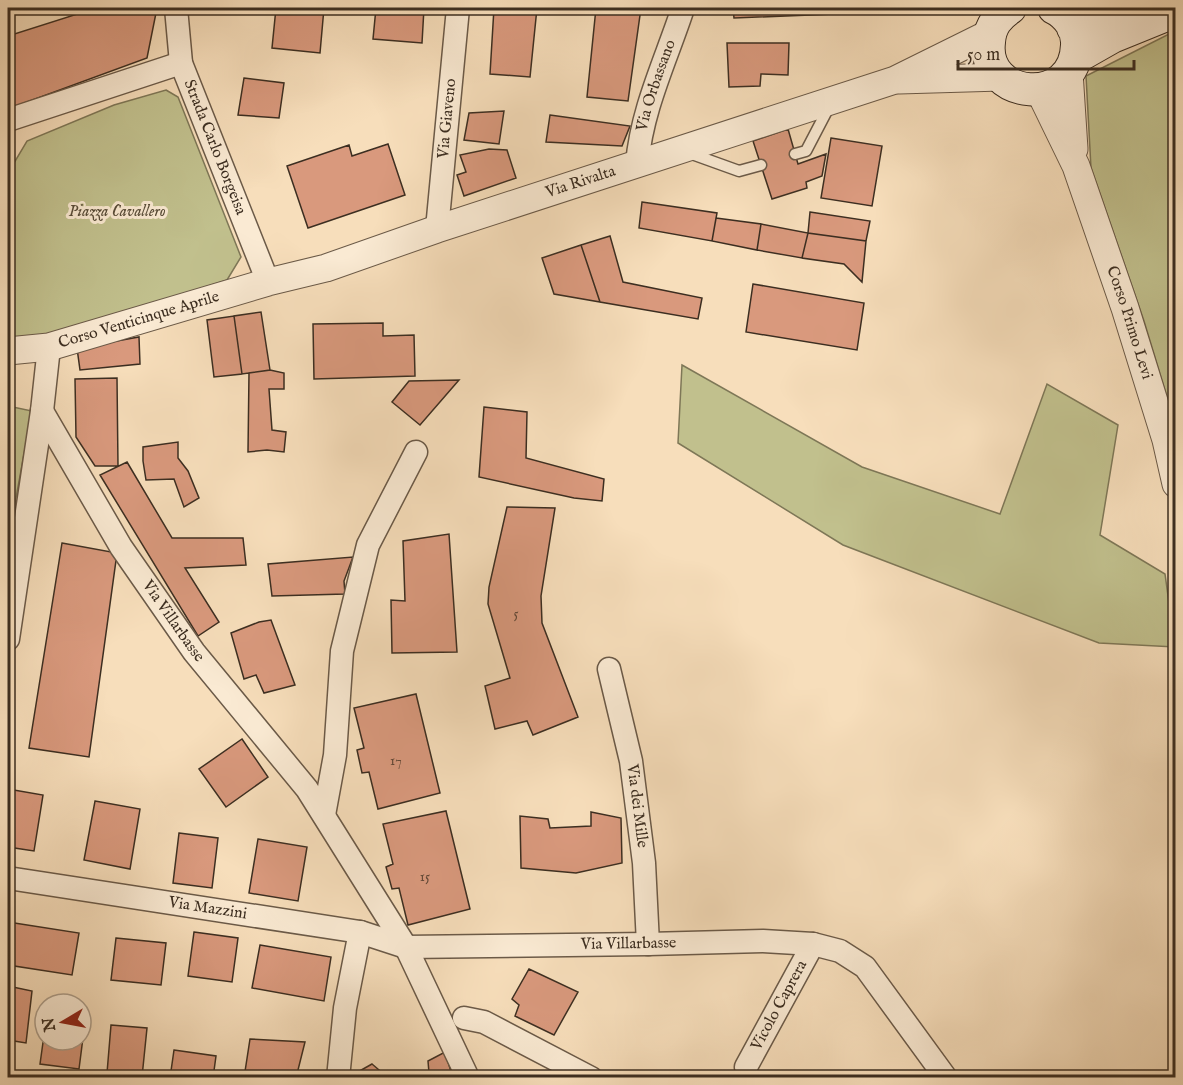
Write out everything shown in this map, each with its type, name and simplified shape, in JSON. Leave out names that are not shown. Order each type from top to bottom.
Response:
[{"type":"main road","points":[[1068,31],[1125,8]]},
{"type":"main road","points":[[1068,31],[1112,38],[1176,10]]},
{"type":"main road","points":[[1001,15],[989,56],[993,67],[1001,77],[1025,90],[1039,90],[1061,81],[1068,31]]},
{"type":"street","name":"Strada Carlo Borgeisa","points":[[176,8],[181,63],[268,282]]},
{"type":"street","name":"Via Giaveno","points":[[437,229],[458,8]]},
{"type":"street","name":"Via Orbassano","points":[[637,164],[647,105],[683,8]]},
{"type":"street","name":"Via Rivalta","points":[[268,282],[326,268],[437,229],[895,80],[1001,15]]},
{"type":"street","name":"Corso Primo Levi","points":[[1068,31],[1076,166]]},
{"type":"street","points":[[8,120],[181,63]]},
{"type":"street","name":"Via Rivalta","points":[[895,80],[1001,77]]},
{"type":"street","name":"Corso Primo Levi","points":[[1039,90],[1076,166],[1132,330],[1166,440],[1176,483]]},
{"type":"street","name":"Corso Venticinque Aprile","points":[[8,351],[49,347],[268,282]]},
{"type":"street","points":[[8,628],[42,411],[49,347]]},
{"type":"street","name":"Via Villarbasse","points":[[42,411],[121,547],[194,652],[307,789],[406,947],[763,941],[813,944],[840,951],[865,967],[946,1077]]},
{"type":"street","points":[[324,815],[336,755],[342,651],[368,545],[416,452]]},
{"type":"street","name":"Via dei Mille","points":[[609,669],[631,761],[644,863],[648,944]]},
{"type":"street","name":"Via Mazzini","points":[[8,878],[360,932],[406,947]]},
{"type":"street","points":[[338,1077],[345,1008],[360,932]]},
{"type":"street","name":"Vicolo Caprera","points":[[746,1066],[813,944]]},
{"type":"street","points":[[406,947],[468,1077]]},
{"type":"street","points":[[464,1018],[484,1022],[591,1077]]},
{"type":"lane","points":[[795,154],[806,151],[832,101]]},
{"type":"lane","points":[[680,150],[739,171],[761,165]]},
{"type":"green space","points":[[1176,31],[1175,423],[1144,321],[1091,168],[1086,76]]},
{"type":"green space","name":"Piazza Cavallero","points":[[166,90],[178,97],[241,257],[227,280],[28,344],[8,341],[8,173],[27,141],[114,105]]},
{"type":"green space","points":[[682,365],[862,467],[1000,514],[1047,384],[1118,425],[1100,535],[1165,574],[1175,647],[1099,643],[843,545],[678,443]]},
{"type":"green space","points":[[8,406],[32,411],[8,541]]},
{"type":"building","points":[[88,8],[157,8],[147,58],[8,109],[8,36],[87,11]]},
{"type":"building","points":[[276,8],[324,8],[320,53],[272,48]]},
{"type":"building","points":[[376,8],[424,8],[422,43],[373,39]]},
{"type":"building","points":[[494,8],[537,8],[530,77],[490,74]]},
{"type":"building","points":[[596,8],[641,8],[628,101],[587,97]]},
{"type":"building","points":[[733,8],[834,8],[834,14],[734,18]]},
{"type":"building","points":[[727,43],[789,43],[788,75],[761,74],[760,86],[729,87]]},
{"type":"building","points":[[244,78],[284,83],[279,118],[238,115]]},
{"type":"building","points":[[504,111],[499,144],[464,140],[469,113]]},
{"type":"building","points":[[550,115],[630,126],[622,146],[546,142]]},
{"type":"building","points":[[788,129],[798,164],[826,154],[822,176],[806,182],[807,188],[772,199],[753,141]]},
{"type":"building","points":[[831,138],[882,146],[872,206],[821,198]]},
{"type":"building","points":[[388,144],[405,195],[308,228],[287,166],[349,145],[352,156]]},
{"type":"building","points":[[489,149],[507,150],[516,178],[464,196],[457,175],[466,172],[460,155]]},
{"type":"building","points":[[642,202],[717,213],[712,241],[639,228]]},
{"type":"building","points":[[810,212],[870,221],[866,241],[808,233]]},
{"type":"building","points":[[716,218],[761,224],[757,250],[712,241]]},
{"type":"building","points":[[761,224],[808,233],[802,258],[757,250]]},
{"type":"building","points":[[808,233],[866,241],[862,282],[844,264],[802,258]]},
{"type":"building","points":[[610,236],[623,282],[702,298],[698,319],[600,302],[581,245]]},
{"type":"building","points":[[581,245],[600,302],[554,294],[542,258]]},
{"type":"building","points":[[753,284],[864,303],[857,350],[746,332]]},
{"type":"building","points":[[261,312],[270,370],[242,374],[234,316]]},
{"type":"building","points":[[234,316],[242,374],[214,377],[207,320]]},
{"type":"building","points":[[383,323],[383,336],[414,335],[415,376],[314,379],[313,324]]},
{"type":"building","points":[[139,337],[140,364],[80,370],[77,348]]},
{"type":"building","points":[[8,363],[13,364],[8,388]]},
{"type":"building","points":[[270,370],[284,373],[284,389],[269,389],[272,430],[286,432],[284,452],[267,450],[248,452],[249,373]]},
{"type":"building","points":[[117,378],[118,466],[95,466],[76,437],[75,379]]},
{"type":"building","points":[[459,380],[420,425],[392,402],[409,381]]},
{"type":"building","points":[[484,407],[527,412],[526,458],[604,479],[602,501],[574,498],[479,477]]},
{"type":"building","points":[[178,442],[178,458],[188,471],[199,498],[184,507],[174,479],[146,480],[143,461],[143,447]]},
{"type":"building","points":[[127,462],[172,538],[243,538],[246,565],[185,568],[219,622],[198,636],[100,475]]},
{"type":"building","points":[[507,507],[555,508],[541,596],[542,623],[578,717],[533,735],[527,721],[495,729],[485,686],[510,678],[488,604],[489,587]]},
{"type":"building","points":[[449,534],[457,652],[392,653],[391,600],[405,601],[403,541]]},
{"type":"building","points":[[62,543],[117,553],[89,757],[29,748]]},
{"type":"building","points":[[353,557],[344,581],[345,594],[272,596],[268,564]]},
{"type":"building","points":[[271,620],[295,685],[264,693],[256,675],[244,679],[231,633],[259,622]]},
{"type":"building","points":[[416,694],[440,793],[378,809],[369,772],[362,773],[357,750],[364,748],[354,708]]},
{"type":"building","points":[[242,739],[268,777],[226,807],[199,769]]},
{"type":"building","points":[[8,789],[43,795],[34,851],[8,847]]},
{"type":"building","points":[[95,801],[140,809],[130,869],[84,860]]},
{"type":"building","points":[[446,811],[470,909],[408,925],[399,888],[392,889],[386,867],[393,864],[383,824]]},
{"type":"building","points":[[591,812],[621,818],[622,863],[576,873],[521,868],[520,816],[548,819],[550,828],[591,826]]},
{"type":"building","points":[[179,833],[218,838],[212,888],[173,883]]},
{"type":"building","points":[[258,839],[307,847],[298,901],[249,893]]},
{"type":"building","points":[[8,922],[79,933],[72,975],[8,965]]},
{"type":"building","points":[[194,932],[238,938],[232,982],[188,976]]},
{"type":"building","points":[[116,938],[166,943],[161,985],[111,980]]},
{"type":"building","points":[[260,945],[331,957],[324,1001],[252,988]]},
{"type":"building","points":[[529,969],[578,992],[554,1035],[515,1016],[519,1005],[512,999]]},
{"type":"building","points":[[8,986],[32,991],[26,1043],[8,1040]]},
{"type":"building","points":[[111,1025],[147,1028],[142,1077],[107,1073]]},
{"type":"building","points":[[250,1039],[305,1042],[296,1078],[244,1078]]},
{"type":"building","points":[[174,1050],[216,1056],[213,1078],[170,1078]]},
{"type":"building","points":[[42,1052],[81,1052],[79,1069],[40,1064]]},
{"type":"building","points":[[445,1052],[453,1078],[418,1078],[429,1073],[428,1061]]},
{"type":"building","points":[[372,1064],[385,1075],[393,1076],[393,1078],[347,1078]]}]
